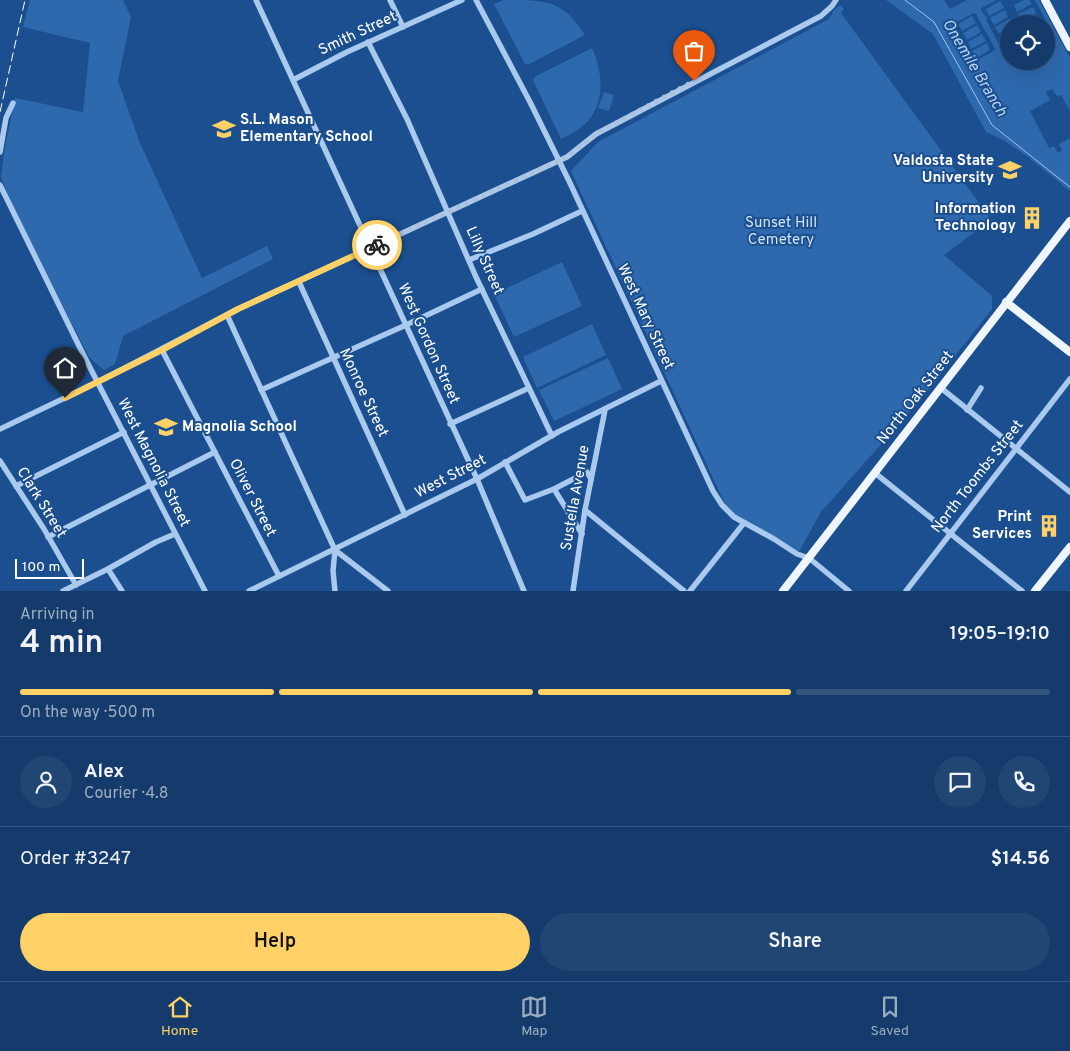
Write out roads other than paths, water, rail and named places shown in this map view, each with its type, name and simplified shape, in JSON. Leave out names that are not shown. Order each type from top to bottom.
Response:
[{"type":"main road","points":[[1045,0],[1070,47]]},
{"type":"main road","name":"North Oak Street","points":[[783,591],[1070,220]]},
{"type":"main road","points":[[1006,302],[1070,352]]},
{"type":"main road","points":[[1035,591],[1070,546]]},
{"type":"street","name":"West Gordon Street","points":[[256,0],[477,480],[524,591]]},
{"type":"street","points":[[390,0],[403,27]]},
{"type":"street","name":"Smith Street","points":[[293,80],[368,42],[462,0]]},
{"type":"street","name":"West Mary Street","points":[[476,0],[559,161],[712,491],[734,517],[797,554],[809,558],[849,591]]},
{"type":"street","points":[[0,429],[162,350],[227,315],[567,157],[596,134],[821,16],[836,0]]},
{"type":"street","name":"Lilly Street","points":[[368,42],[407,119],[482,289],[552,436]]},
{"type":"street","points":[[0,152],[6,118],[13,103]]},
{"type":"street","name":"West Magnolia Street","points":[[0,185],[205,591]]},
{"type":"street","points":[[470,260],[533,234],[582,210]]},
{"type":"street","name":"Monroe Street","points":[[299,282],[405,515]]},
{"type":"street","points":[[261,390],[482,289]]},
{"type":"street","points":[[227,315],[335,550],[388,591]]},
{"type":"street","name":"Oliver Street","points":[[162,350],[278,576]]},
{"type":"street","name":"North Toombs Street","points":[[906,591],[1070,379]]},
{"type":"street","name":"West Street","points":[[249,591],[477,480],[552,436],[661,381]]},
{"type":"street","points":[[450,424],[529,388]]},
{"type":"street","points":[[941,388],[1070,492]]},
{"type":"street","points":[[968,410],[981,388]]},
{"type":"street","name":"Sustella Avenue","points":[[573,591],[585,510],[604,410]]},
{"type":"street","points":[[16,486],[124,432]]},
{"type":"street","points":[[48,537],[215,452]]},
{"type":"street","name":"Clark Street","points":[[0,461],[76,585]]},
{"type":"street","points":[[506,462],[525,500],[554,489],[587,472],[591,480]]},
{"type":"street","points":[[875,473],[1022,591]]},
{"type":"street","points":[[554,489],[582,534]]},
{"type":"street","points":[[585,510],[684,591]]},
{"type":"street","points":[[690,591],[744,523]]},
{"type":"street","points":[[63,591],[175,534]]},
{"type":"street","points":[[335,550],[333,571],[335,591]]},
{"type":"street","points":[[108,569],[122,591]]},
{"type":"waterway","name":"Onemile Branch","points":[[905,0],[934,22],[992,125],[1070,187]]},
{"type":"railway","points":[[0,112],[25,0]]},
{"type":"place","name":"S.L. Mason Elementary School","points":[[224,129]]},
{"type":"place","name":"Valdosta State University","points":[[1010,170]]},
{"type":"place","name":"Information Technology","points":[[1032,218]]},
{"type":"place","name":"Magnolia School","points":[[166,427]]},
{"type":"place","name":"Print Services","points":[[1049,526]]},
{"type":"park label","name":"Sunset Hill Cemetery","points":[[781,232]]}]
